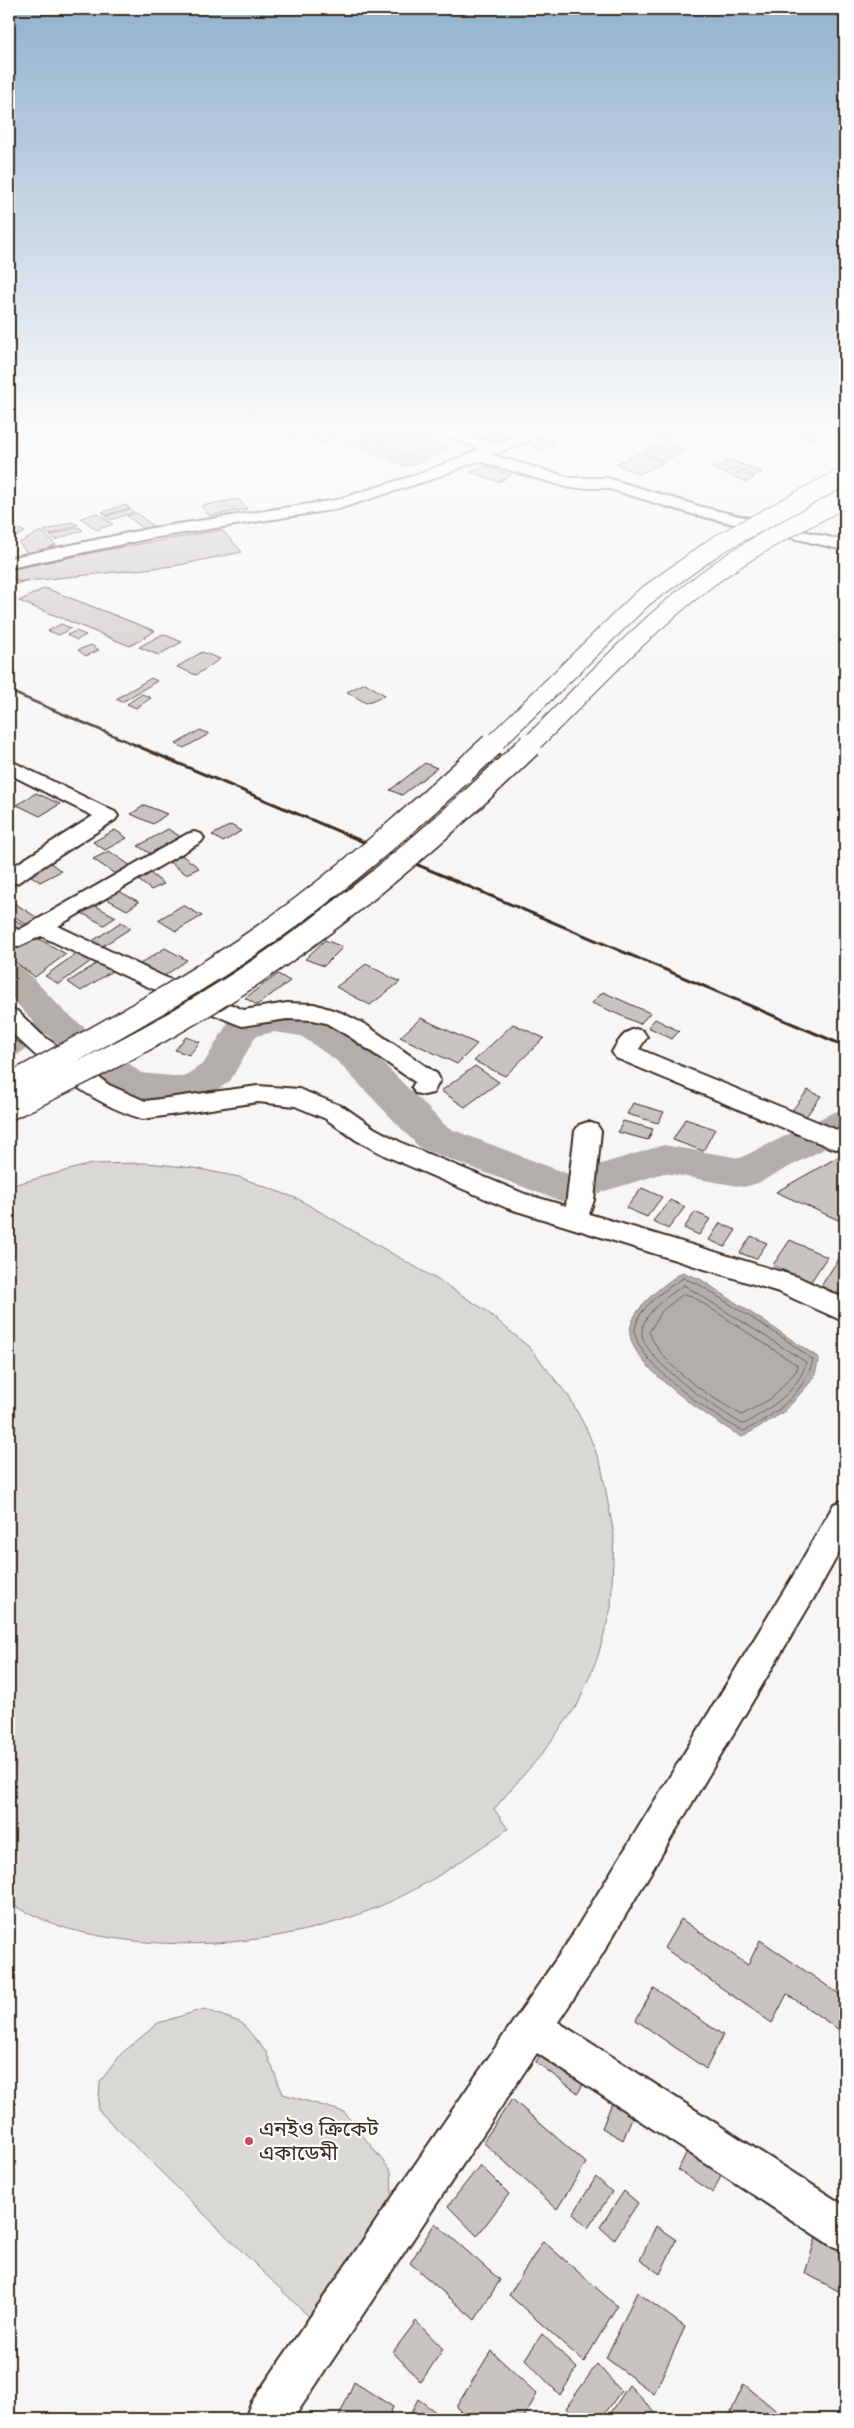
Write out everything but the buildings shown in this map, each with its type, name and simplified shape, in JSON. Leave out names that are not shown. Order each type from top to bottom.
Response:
[{"type":"main road","points":[[9,1086],[156,1004],[226,961],[302,908],[402,828],[497,740],[620,617],[643,598],[722,543]]},
{"type":"main road","points":[[9,1108],[75,1077],[178,1021],[252,975],[312,932],[426,840],[527,749],[649,628],[688,593],[761,543]]},
{"type":"street","points":[[9,563],[103,543]]},
{"type":"street","points":[[9,766],[108,816],[9,878]]},
{"type":"street","points":[[9,933],[18,940],[194,838]]},
{"type":"street","points":[[41,927],[152,980],[242,1018],[287,1011],[314,1012],[334,1018],[388,1051],[428,1080],[424,1086]]},
{"type":"street","points":[[22,1028],[100,1091],[143,1110],[258,1094],[299,1098],[335,1113],[365,1134],[427,1164],[516,1201],[788,1284],[845,1310]]},
{"type":"street","points":[[635,1037],[624,1052],[794,1121],[841,1138]]},
{"type":"street","points":[[574,1220],[582,1200],[588,1131]]},
{"type":"street","points":[[267,2419],[586,1947],[804,1586],[845,1513]]},
{"type":"street","points":[[532,2027],[845,2230]]},
{"type":"shaded area","points":[[148,1163],[194,1168],[239,1177],[298,1199],[438,1280],[485,1310],[530,1348],[569,1397],[587,1430],[601,1465],[614,1535],[611,1608],[598,1656],[578,1704],[541,1755],[494,1809],[508,1829],[412,1891],[378,1907],[304,1931],[265,1938],[185,1944],[107,1937],[61,1927],[9,1904],[9,1186],[91,1164]]},
{"type":"shaded area","name":"এনইও ক্রিকেট একাডেমী","points":[[204,2009],[242,2023],[266,2052],[283,2094],[344,2112],[391,2171],[393,2216],[335,2291],[309,2317],[98,2110],[100,2082],[121,2054],[158,2023]]},
{"type":"water","points":[[682,1272],[700,1279],[819,1358],[814,1378],[784,1412],[742,1437],[694,1406],[675,1391],[643,1360],[633,1346],[630,1332],[636,1314],[642,1305],[666,1283]]},
{"type":"waterway","points":[[9,974],[52,1020],[131,1085],[190,1091],[217,1072],[243,1027],[274,1020],[311,1026],[350,1052],[434,1138],[566,1189],[664,1159],[744,1173],[845,1122]]},
{"type":"waterway","points":[[9,1050],[52,1020]]},
{"type":"railway","points":[[9,691],[138,746]]},
{"type":"railway","points":[[135,745],[845,1046]]},
{"type":"place","name":"এনইও ক্রিকেট একাডেমী","points":[[249,2141]]}]
